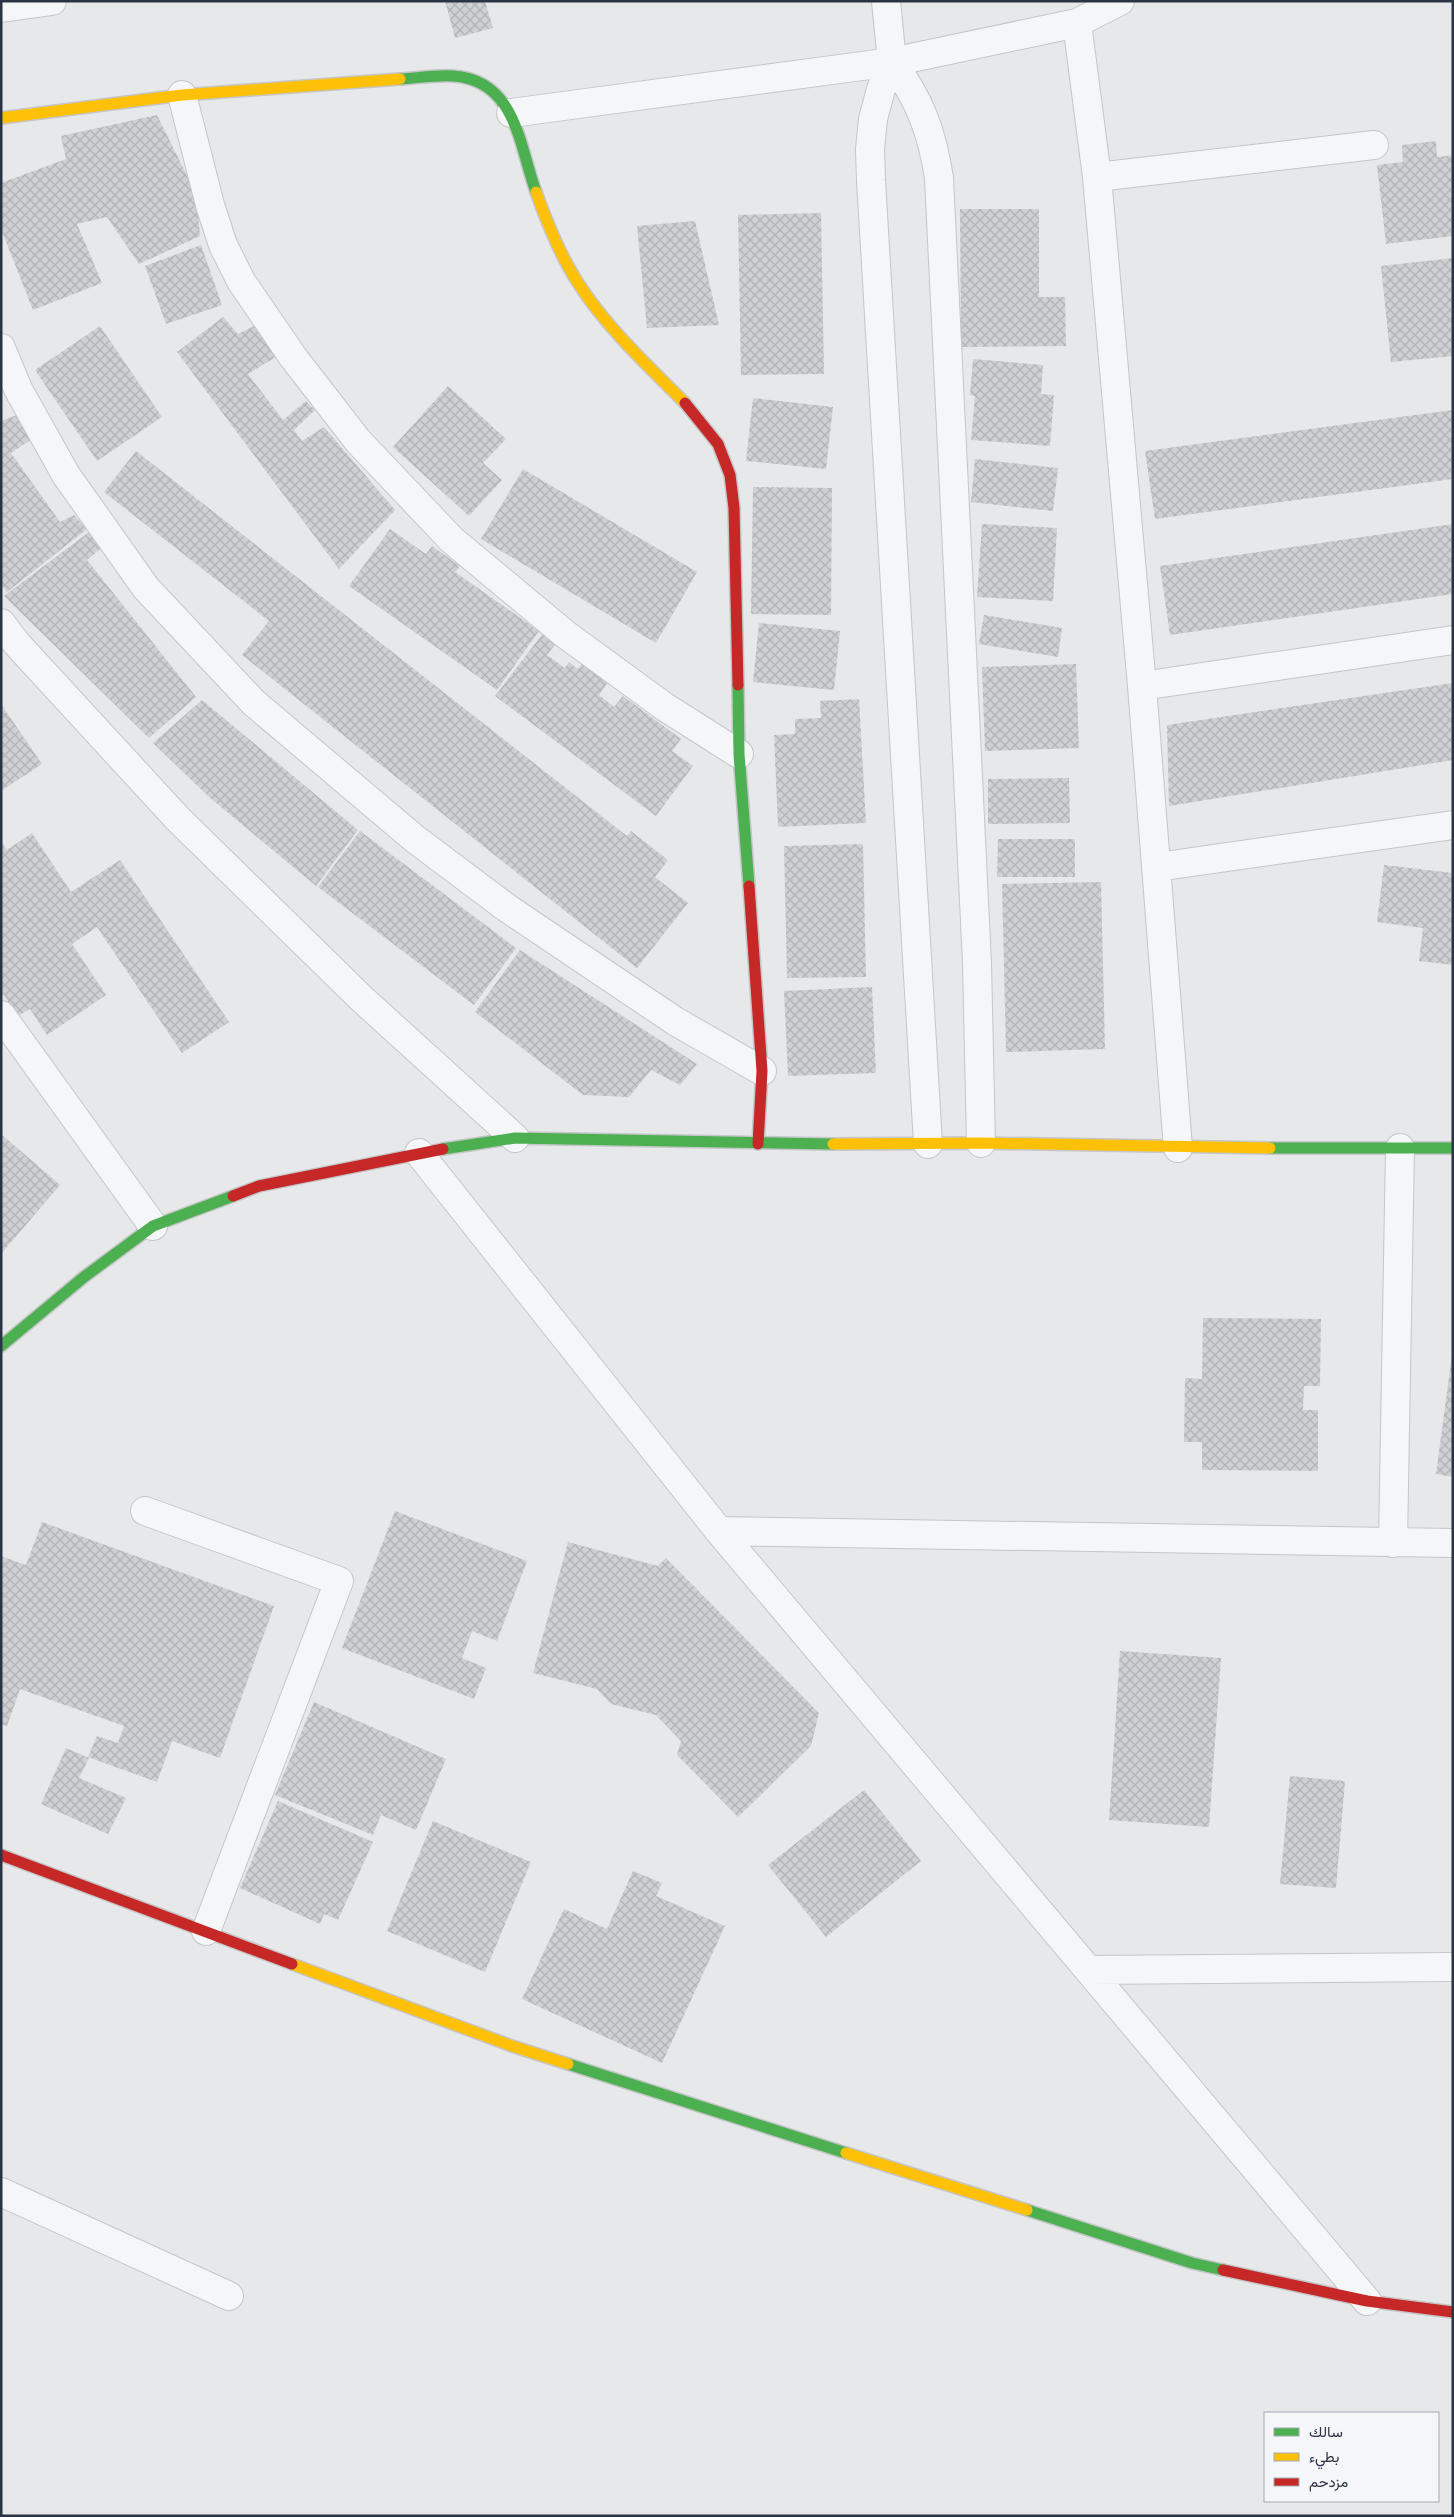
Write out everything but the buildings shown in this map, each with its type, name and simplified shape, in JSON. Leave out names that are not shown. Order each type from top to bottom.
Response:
[{"type":"street","points":[[1,8],[52,1]]},
{"type":"street","points":[[886,1],[892,62],[881,89],[873,119],[870,149],[871,180],[928,1144]]},
{"type":"street","points":[[511,113],[892,62],[1077,23],[1120,1]]},
{"type":"street","points":[[1077,23],[1097,177],[1142,686],[1178,1148]]},
{"type":"street","points":[[892,62],[907,83],[929,128],[939,178],[976,944],[981,1143]]},
{"type":"street","points":[[1,118],[182,95],[460,76],[476,79],[502,99],[511,113],[558,250],[589,300],[627,346],[696,414],[712,434],[724,457],[732,482],[739,754],[762,1071],[758,1144]]},
{"type":"street","points":[[182,95],[210,205],[230,259],[241,281],[293,357],[358,441],[452,540],[565,634],[665,707],[739,754]]},
{"type":"street","points":[[1097,177],[1374,145]]},
{"type":"street","points":[[1,348],[18,388],[71,483],[146,588],[254,703],[415,839],[507,908],[676,1021],[762,1071]]},
{"type":"street","points":[[1,623],[17,644],[178,819],[360,998],[515,1138]]},
{"type":"street","points":[[1142,686],[1453,640]]},
{"type":"street","points":[[1157,867],[1453,825]]},
{"type":"street","points":[[1,1016],[153,1226]]},
{"type":"street","points":[[1,1346],[84,1277],[153,1226],[259,1186],[419,1153],[515,1138],[758,1144],[981,1143],[1178,1148],[1453,1148]]},
{"type":"street","points":[[1393,1543],[1400,1148]]},
{"type":"street","points":[[419,1153],[719,1531],[1367,2301]]},
{"type":"street","points":[[145,1511],[339,1581],[206,1931]]},
{"type":"street","points":[[719,1531],[1453,1543]]},
{"type":"street","points":[[1,1855],[512,2046],[1192,2264],[1367,2301],[1453,2312]]},
{"type":"street","points":[[1090,1970],[1453,1967]]},
{"type":"street","points":[[1,2192],[229,2296]]},
{"type":"traffic: fast","points":[[400,79],[453,76],[474,80],[490,89],[502,102],[512,118],[536,192]]},
{"type":"traffic: fast","points":[[738,685],[739,754],[749,886]]},
{"type":"traffic: fast","points":[[443,1149],[515,1138],[833,1144]]},
{"type":"traffic: fast","points":[[1270,1148],[1453,1148]]},
{"type":"traffic: fast","points":[[1,1346],[84,1277],[153,1226],[233,1196]]},
{"type":"traffic: fast","points":[[568,2064],[846,2153]]},
{"type":"traffic: fast","points":[[1027,2210],[1192,2263],[1223,2270]]},
{"type":"traffic: slow","points":[[1,118],[182,95],[400,79]]},
{"type":"traffic: slow","points":[[536,192],[560,250],[571,272],[589,300],[628,346],[685,403]]},
{"type":"traffic: slow","points":[[833,1144],[981,1143],[1270,1148]]},
{"type":"traffic: slow","points":[[292,1964],[512,2046],[568,2064]]},
{"type":"traffic: slow","points":[[846,2153],[1027,2210]]},
{"type":"traffic: jam","points":[[685,403],[718,444],[730,475],[734,508],[738,685]]},
{"type":"traffic: jam","points":[[749,886],[762,1071],[758,1144]]},
{"type":"traffic: jam","points":[[233,1196],[259,1186],[443,1149]]},
{"type":"traffic: jam","points":[[1,1855],[292,1964]]},
{"type":"traffic: jam","points":[[1223,2270],[1367,2301],[1453,2312]]}]
